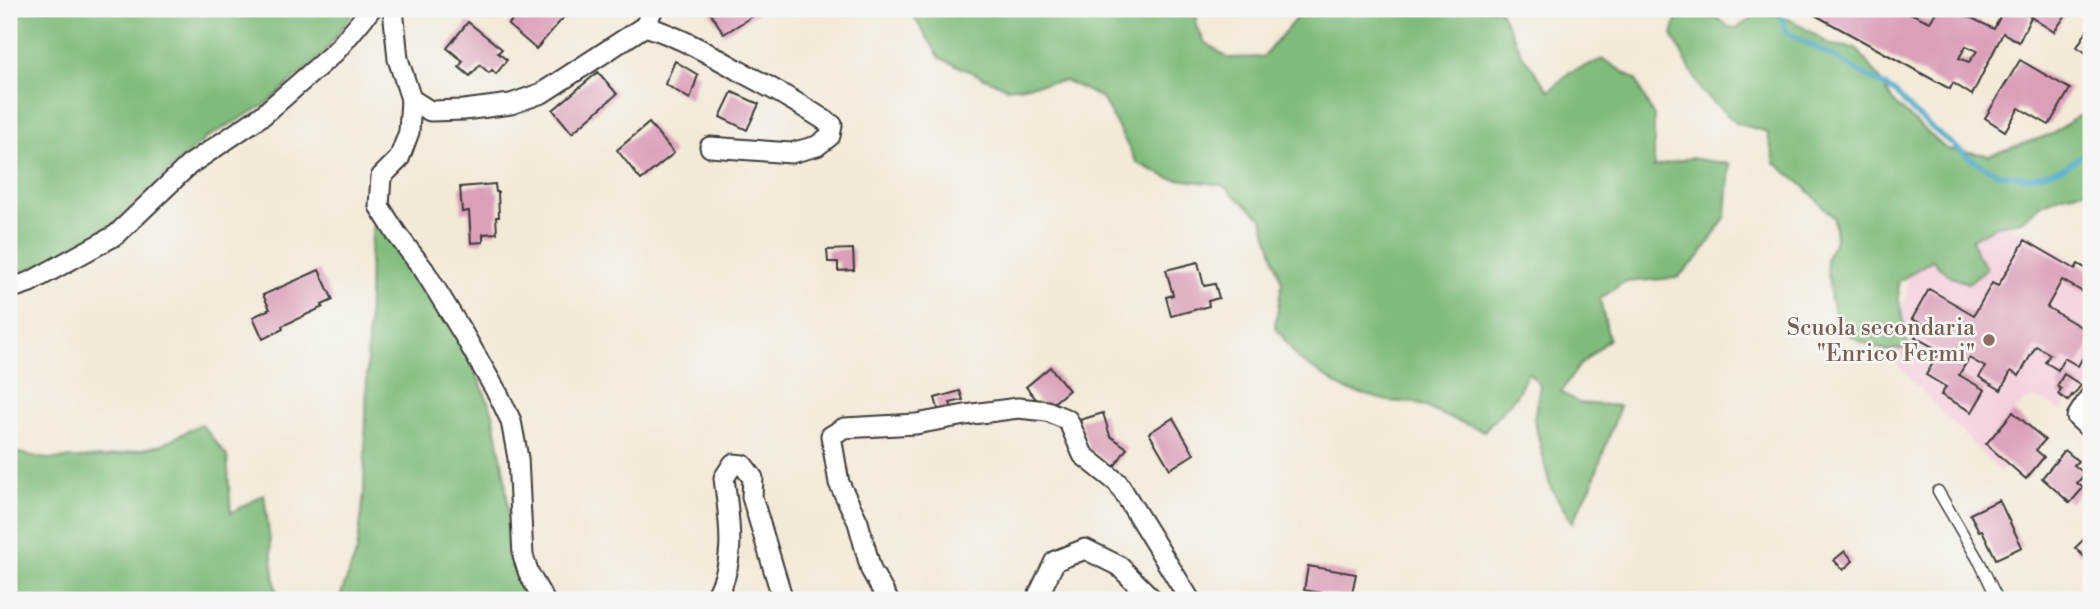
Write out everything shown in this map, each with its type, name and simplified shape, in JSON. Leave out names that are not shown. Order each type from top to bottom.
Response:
[{"type":"street","points":[[9,289],[30,282],[116,235],[189,165],[263,115],[336,51],[372,9]]},
{"type":"street","points":[[393,9],[398,59],[411,99],[409,132],[399,159],[381,177],[379,206],[424,270],[464,335],[510,421],[518,458],[523,556],[544,600]]},
{"type":"street","points":[[411,99],[430,111],[511,104],[542,93],[649,17],[668,33],[800,104],[832,125],[830,136],[817,146],[791,153],[710,146]]},
{"type":"street","points":[[2091,395],[2077,417],[2091,430]]},
{"type":"street","points":[[888,600],[871,570],[858,522],[839,484],[831,436],[844,428],[916,424],[1018,408],[1047,411],[1068,420],[1083,455],[1118,483],[1190,600]]},
{"type":"street","points":[[714,600],[729,566],[730,538],[724,478],[733,464],[743,465],[753,478],[752,497],[783,600]]},
{"type":"street","points":[[1036,600],[1055,561],[1085,549],[1119,566],[1153,600]]},
{"type":"lane","points":[[1938,491],[1998,600]]},
{"type":"shaded area","name":"Scuola secondaria \"Enrico Fermi\"","points":[[1983,222],[2022,229],[2091,271],[2091,383],[2076,406],[2068,401],[2061,412],[2045,401],[2032,398],[2013,412],[1986,444],[2007,465],[2000,472],[1883,350],[1889,329],[1906,298],[1908,272]]},
{"type":"green space","points":[[9,9],[356,9],[322,55],[266,104],[208,137],[115,223],[55,258],[9,277]]},
{"type":"green space","points":[[909,9],[1198,9],[1196,26],[1205,42],[1228,58],[1263,57],[1304,9],[1499,9],[1522,54],[1549,91],[1570,72],[1603,59],[1636,80],[1654,117],[1654,167],[1690,158],[1730,164],[1726,216],[1700,256],[1677,278],[1624,282],[1600,299],[1609,339],[1579,366],[1561,392],[1579,403],[1620,406],[1592,484],[1572,523],[1550,486],[1534,419],[1540,385],[1528,372],[1516,396],[1484,431],[1417,403],[1388,401],[1346,390],[1298,359],[1275,326],[1282,283],[1262,218],[1222,185],[1169,178],[1137,163],[1102,98],[1066,81],[1007,88],[940,58]]},
{"type":"green space","points":[[1679,9],[1709,12],[1729,27],[1737,28],[1764,10],[1793,21],[1831,45],[1856,48],[1878,76],[1894,103],[1946,149],[1989,155],[2052,134],[2078,116],[2091,119],[2091,190],[2063,195],[2042,204],[2021,221],[1997,225],[1972,239],[1977,255],[1987,268],[1968,283],[1951,277],[1932,260],[1898,282],[1899,301],[1909,348],[1887,351],[1862,342],[1837,328],[1826,258],[1836,239],[1834,218],[1804,186],[1775,163],[1767,132],[1736,123],[1702,92],[1672,35]]},
{"type":"green space","points":[[378,223],[432,284],[475,370],[493,413],[505,478],[513,558],[532,600],[339,600],[357,551],[364,493],[370,253],[373,227]]},
{"type":"green space","points":[[201,424],[227,456],[231,513],[264,494],[276,590],[267,600],[9,600],[9,451],[47,459],[107,457],[161,445]]},
{"type":"building","points":[[522,9],[556,9],[565,16],[536,49],[508,25]]},
{"type":"building","points":[[708,9],[764,9],[724,34]]},
{"type":"building","points":[[1804,9],[1901,9],[1930,22],[1938,9],[1953,9],[1994,29],[2004,9],[2019,9],[2031,17],[2019,42],[2003,33],[1972,95],[1953,83],[1950,89]],"holes":[[[1966,46],[1977,51],[1969,62],[1959,58]]]},
{"type":"building","points":[[2037,9],[2070,9],[2054,32],[2031,17]]},
{"type":"building","points":[[468,22],[502,49],[498,53],[507,60],[496,74],[492,70],[489,73],[480,65],[470,76],[459,67],[463,61],[447,48]]},
{"type":"building","points":[[2091,24],[2091,56],[2077,47]]},
{"type":"building","points":[[2020,60],[2070,89],[2049,125],[2019,108],[2005,131],[1985,118]]},
{"type":"building","points":[[675,61],[698,75],[690,99],[665,84]]},
{"type":"building","points":[[598,72],[617,94],[572,133],[553,110]]},
{"type":"building","points":[[732,92],[759,104],[747,130],[720,117]]},
{"type":"building","points":[[649,123],[674,153],[641,180],[617,150]]},
{"type":"building","points":[[495,184],[498,192],[497,233],[483,234],[483,242],[471,243],[469,211],[462,212],[460,187]]},
{"type":"building","points":[[2025,240],[2075,269],[2078,264],[2091,271],[2091,278],[2083,292],[2062,280],[2047,307],[2091,333],[2091,343],[2078,366],[2064,358],[2058,370],[2045,362],[2050,354],[2036,346],[2019,376],[2011,371],[2001,390],[1979,377],[1985,367],[1969,358],[1959,375],[1985,390],[1972,412],[1941,395],[1946,387],[1926,375],[1940,351],[1915,337],[1922,324],[1912,319],[1929,289],[1974,315],[1992,283],[1998,286]]},
{"type":"building","points":[[853,249],[854,270],[838,271],[838,262],[828,262],[827,250]]},
{"type":"building","points":[[1198,262],[1204,286],[1215,284],[1219,298],[1208,301],[1209,306],[1171,316],[1166,297],[1173,295],[1166,270]]},
{"type":"building","points":[[319,270],[333,300],[282,326],[283,329],[263,339],[253,317],[270,309],[263,295]]},
{"type":"building","points":[[1050,367],[1069,390],[1045,410],[1026,387]]},
{"type":"building","points":[[2064,374],[2081,385],[2068,401],[2058,394],[2061,389],[2057,386]]},
{"type":"building","points":[[960,391],[963,400],[950,403],[952,408],[939,412],[935,398]]},
{"type":"building","points":[[2013,412],[2045,440],[2036,450],[2044,457],[2026,479],[1986,444]]},
{"type":"building","points":[[1103,413],[1110,436],[1127,448],[1114,467],[1089,449],[1080,420]]},
{"type":"building","points":[[1173,418],[1194,454],[1170,469],[1149,433]]},
{"type":"building","points":[[2065,450],[2078,461],[2074,465],[2085,474],[2077,483],[2083,488],[2070,503],[2042,478]]},
{"type":"building","points":[[1999,500],[2022,547],[1996,559],[1982,530],[1979,531],[1970,514]]},
{"type":"building","points":[[2084,539],[2091,545],[2091,563],[2075,548]]},
{"type":"building","points":[[1845,551],[1853,561],[1843,570],[1834,560]]},
{"type":"building","points":[[1308,566],[1356,574],[1351,598],[1304,590]]},
{"type":"waterway","points":[[1779,9],[1786,32],[1895,92],[1913,112],[1943,137],[1974,161],[1999,174],[2031,177],[2065,167],[2091,149]]},
{"type":"place","name":"Scuola secondaria \"Enrico Fermi\"","points":[[1989,340]]}]
